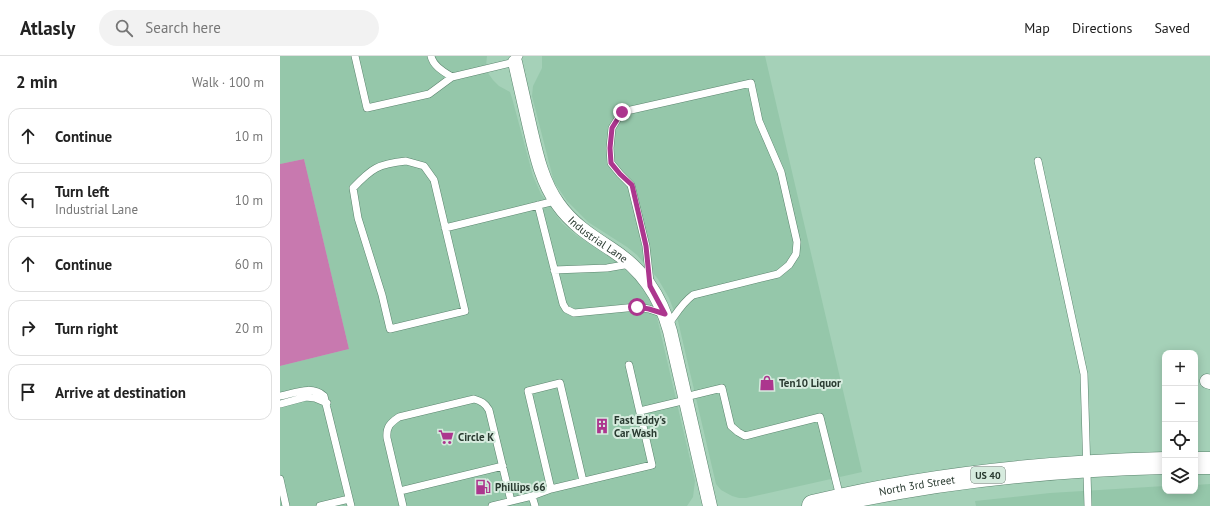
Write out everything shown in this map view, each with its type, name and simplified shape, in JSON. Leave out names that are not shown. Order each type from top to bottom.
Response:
[{"type":"highway","name":"North 3rd Street","points":[[813,506],[890,490],[971,477],[1032,470],[1162,463]]},
{"type":"highway","points":[[1198,463],[1210,463]]},
{"type":"street","name":"Industrial Lane","points":[[517,59],[537,158],[546,185],[555,201],[575,224],[631,264],[643,275],[650,286],[666,320],[710,506]]},
{"type":"lane","points":[[355,56],[367,108],[429,94],[452,77],[517,59]]},
{"type":"lane","points":[[431,56],[432,60],[443,71],[452,77]]},
{"type":"lane","points":[[538,205],[563,304],[566,309],[574,313],[637,307],[649,309],[666,320],[693,295],[778,274],[789,265],[796,254],[797,242],[781,172],[759,121],[751,84],[622,112],[612,128],[610,148],[611,163],[632,185],[646,246],[650,286]]},
{"type":"lane","points":[[406,161],[424,166],[434,180],[445,228],[465,311],[390,329],[382,295],[358,218],[353,188],[368,172],[387,163],[406,161]]},
{"type":"lane","points":[[1038,161],[1084,374],[1088,506]]},
{"type":"lane","points":[[445,228],[555,201]]},
{"type":"lane","points":[[554,270],[607,268],[631,264]]},
{"type":"lane","points":[[492,506],[532,496],[551,489],[652,465],[629,365]]},
{"type":"lane","points":[[551,489],[528,391],[560,383],[583,482]]},
{"type":"lane","points":[[640,411],[722,388],[731,426],[745,436],[820,417],[840,500]]},
{"type":"lane","points":[[280,396],[314,390],[324,396],[327,403],[350,503],[320,506]]},
{"type":"lane","points":[[280,404],[306,398],[314,398],[327,403]]},
{"type":"lane","points":[[403,506],[387,438],[387,430],[392,422],[399,417],[474,399],[480,400],[489,410],[511,501]]},
{"type":"lane","points":[[400,491],[503,466]]},
{"type":"lane","points":[[280,480],[286,506]]},
{"type":"lane","points":[[532,496],[535,506]]},
{"type":"shaded area","points":[[280,56],[487,56],[486,66],[488,73],[499,86],[510,92],[533,176],[541,194],[562,223],[576,235],[618,263],[637,281],[645,291],[656,313],[695,481],[693,497],[687,506],[280,506],[280,366],[349,349],[304,159],[280,164]]},
{"type":"shaded area","points":[[542,56],[765,56],[862,472],[746,498],[732,496],[721,490],[716,484],[678,321],[669,298],[658,279],[637,255],[588,222],[567,201],[554,182],[532,96],[533,86],[542,68]]},
{"type":"shaded area","points":[[304,159],[349,349],[280,366],[280,164]]},
{"type":"shaded area","points":[[1210,484],[1210,506],[976,506],[975,501],[1050,493],[1162,486],[1162,494],[1198,494],[1198,485]]},
{"type":"place","name":"Ten10 Liquor","points":[[767,383]]},
{"type":"place","name":"Fast Eddy's Car Wash","points":[[602,426]]},
{"type":"place","name":"Circle K","points":[[446,437]]},
{"type":"place","name":"Phillips 66","points":[[483,487]]},
{"type":"route","points":[[622,112],[612,128],[610,148],[611,163],[632,185],[646,246],[650,286],[665,314],[637,307]]}]
